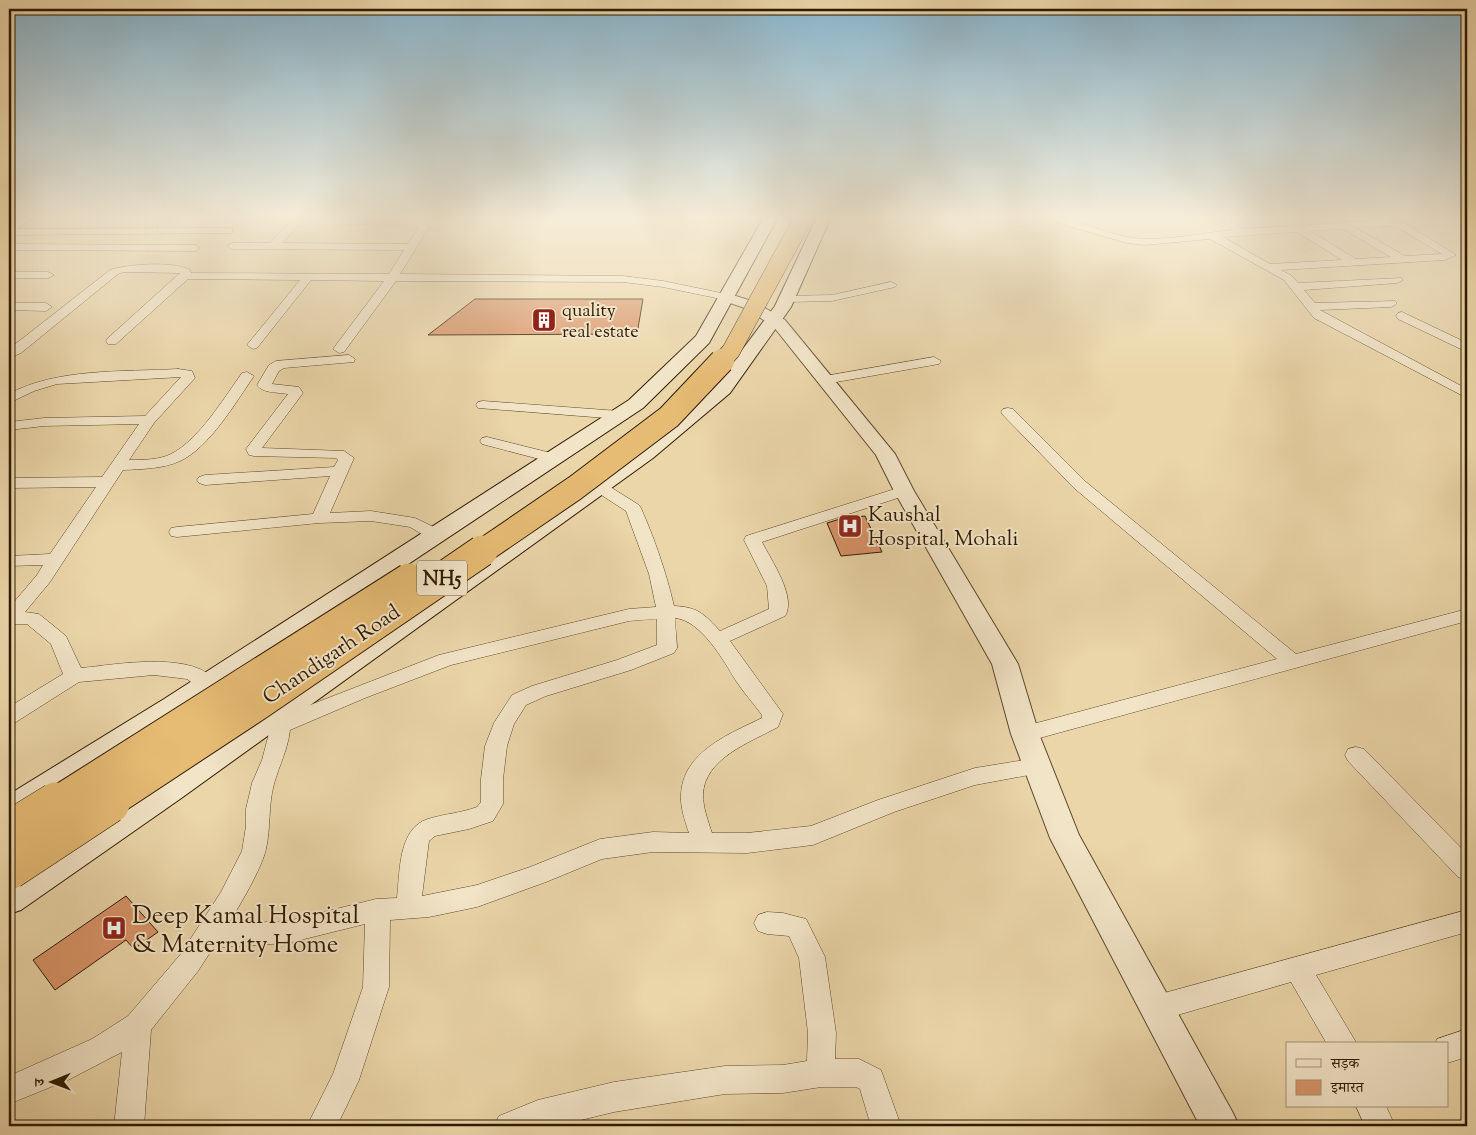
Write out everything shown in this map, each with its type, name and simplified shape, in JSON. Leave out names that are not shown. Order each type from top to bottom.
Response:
[{"type":"highway","name":"NH5","points":[[9,832],[398,587],[558,482],[641,417],[686,374],[734,316],[759,270]]},
{"type":"highway","name":"Chandigarh Road","points":[[9,869],[257,705],[575,488],[669,417],[704,382],[731,351],[775,270]]},
{"type":"main road","points":[[9,811],[208,684],[636,404],[703,339],[741,270]]},
{"type":"main road","points":[[9,899],[169,790],[282,717],[645,453],[723,389],[781,309],[799,270]]},
{"type":"street","points":[[9,354],[120,270]]},
{"type":"street","points":[[182,270],[186,272],[185,276]]},
{"type":"street","points":[[319,518],[346,458],[339,454],[254,452],[253,449],[296,393],[294,390],[265,388],[264,385],[274,368],[281,364],[344,354],[397,270]]},
{"type":"street","points":[[1274,270],[1288,278],[1318,315],[1467,394]]},
{"type":"street","points":[[9,275],[48,275]]},
{"type":"street","points":[[112,340],[185,276],[623,279],[670,285],[726,297],[750,305],[781,309],[891,285]]},
{"type":"street","points":[[253,345],[308,277]]},
{"type":"street","points":[[1295,287],[1397,280]]},
{"type":"street","points":[[1310,307],[1391,302]]},
{"type":"street","points":[[9,306],[46,307]]},
{"type":"street","points":[[781,309],[824,380],[885,454],[904,491],[1006,664],[1025,734],[1065,838],[1220,1126]]},
{"type":"street","points":[[1402,316],[1467,348]]},
{"type":"street","points":[[824,380],[934,361]]},
{"type":"street","points":[[9,399],[29,388],[56,380],[178,373],[187,374],[188,378],[149,420],[116,466],[108,482],[44,578],[10,618]]},
{"type":"street","points":[[116,466],[166,461],[178,457],[198,439],[248,376]]},
{"type":"street","points":[[483,405],[619,415]]},
{"type":"street","points":[[1008,412],[1080,485],[1292,661]]},
{"type":"street","points":[[9,426],[44,422],[149,420]]},
{"type":"street","points":[[487,441],[554,458]]},
{"type":"street","points":[[205,480],[340,471]]},
{"type":"street","points":[[9,483],[108,482]]},
{"type":"street","points":[[408,907],[416,845],[420,836],[429,828],[469,820],[484,814],[492,804],[492,779],[496,746],[508,716],[518,700],[539,691],[624,665],[667,648],[666,612],[658,574],[646,538],[633,508],[598,486]]},
{"type":"street","points":[[718,639],[778,612],[776,586],[752,540],[904,491]]},
{"type":"street","points":[[177,532],[319,518],[371,516],[415,523],[436,535]]},
{"type":"street","points":[[9,561],[55,559]]},
{"type":"street","points":[[9,1090],[102,1049],[138,1024],[189,963],[230,900],[254,851],[258,826],[257,809],[263,783],[273,760],[282,717],[358,693],[446,660],[629,615],[666,612],[688,613],[698,619],[718,639],[773,714],[771,722],[725,747],[698,770],[692,794],[703,843]]},
{"type":"street","points":[[1025,734],[1467,615]]},
{"type":"street","points":[[10,618],[32,618],[59,641],[74,676]]},
{"type":"street","points":[[9,717],[74,676],[154,668],[192,673],[208,684]]},
{"type":"street","points":[[1356,755],[1467,870]]},
{"type":"street","points":[[210,930],[223,936],[288,932],[376,910],[429,906],[477,896],[519,882],[600,849],[652,842],[747,843],[813,835],[886,806],[975,777],[1037,766]]},
{"type":"street","points":[[322,1126],[345,1080],[376,987],[378,923],[376,910]]},
{"type":"street","points":[[1157,1008],[1467,921]]},
{"type":"street","points":[[767,923],[797,927],[812,957],[822,1033],[821,1073]]},
{"type":"street","points":[[1297,968],[1342,1042]]},
{"type":"street","points":[[129,1126],[138,1024]]},
{"type":"street","points":[[1448,1049],[1467,1043]]},
{"type":"street","points":[[509,1126],[538,1115],[614,1097],[724,1080],[783,1078],[821,1073],[859,1073],[871,1080],[886,1126]]},
{"type":"street","points":[[1372,1108],[1380,1126]]},
{"type":"building","name":"quality real estate","points":[[475,299],[643,299],[637,334],[428,335]]},
{"type":"building","points":[[865,516],[882,552],[841,556],[827,523],[840,519]]},
{"type":"building","points":[[126,896],[158,932],[134,949],[126,940],[55,990],[33,960]]},
{"type":"place","name":"quality real estate","points":[[544,320]]},
{"type":"place","name":"Kaushal Hospital, Mohali","points":[[850,526]]},
{"type":"place","name":"Deep Kamal Hospital & Maternity Home","points":[[114,928]]}]
